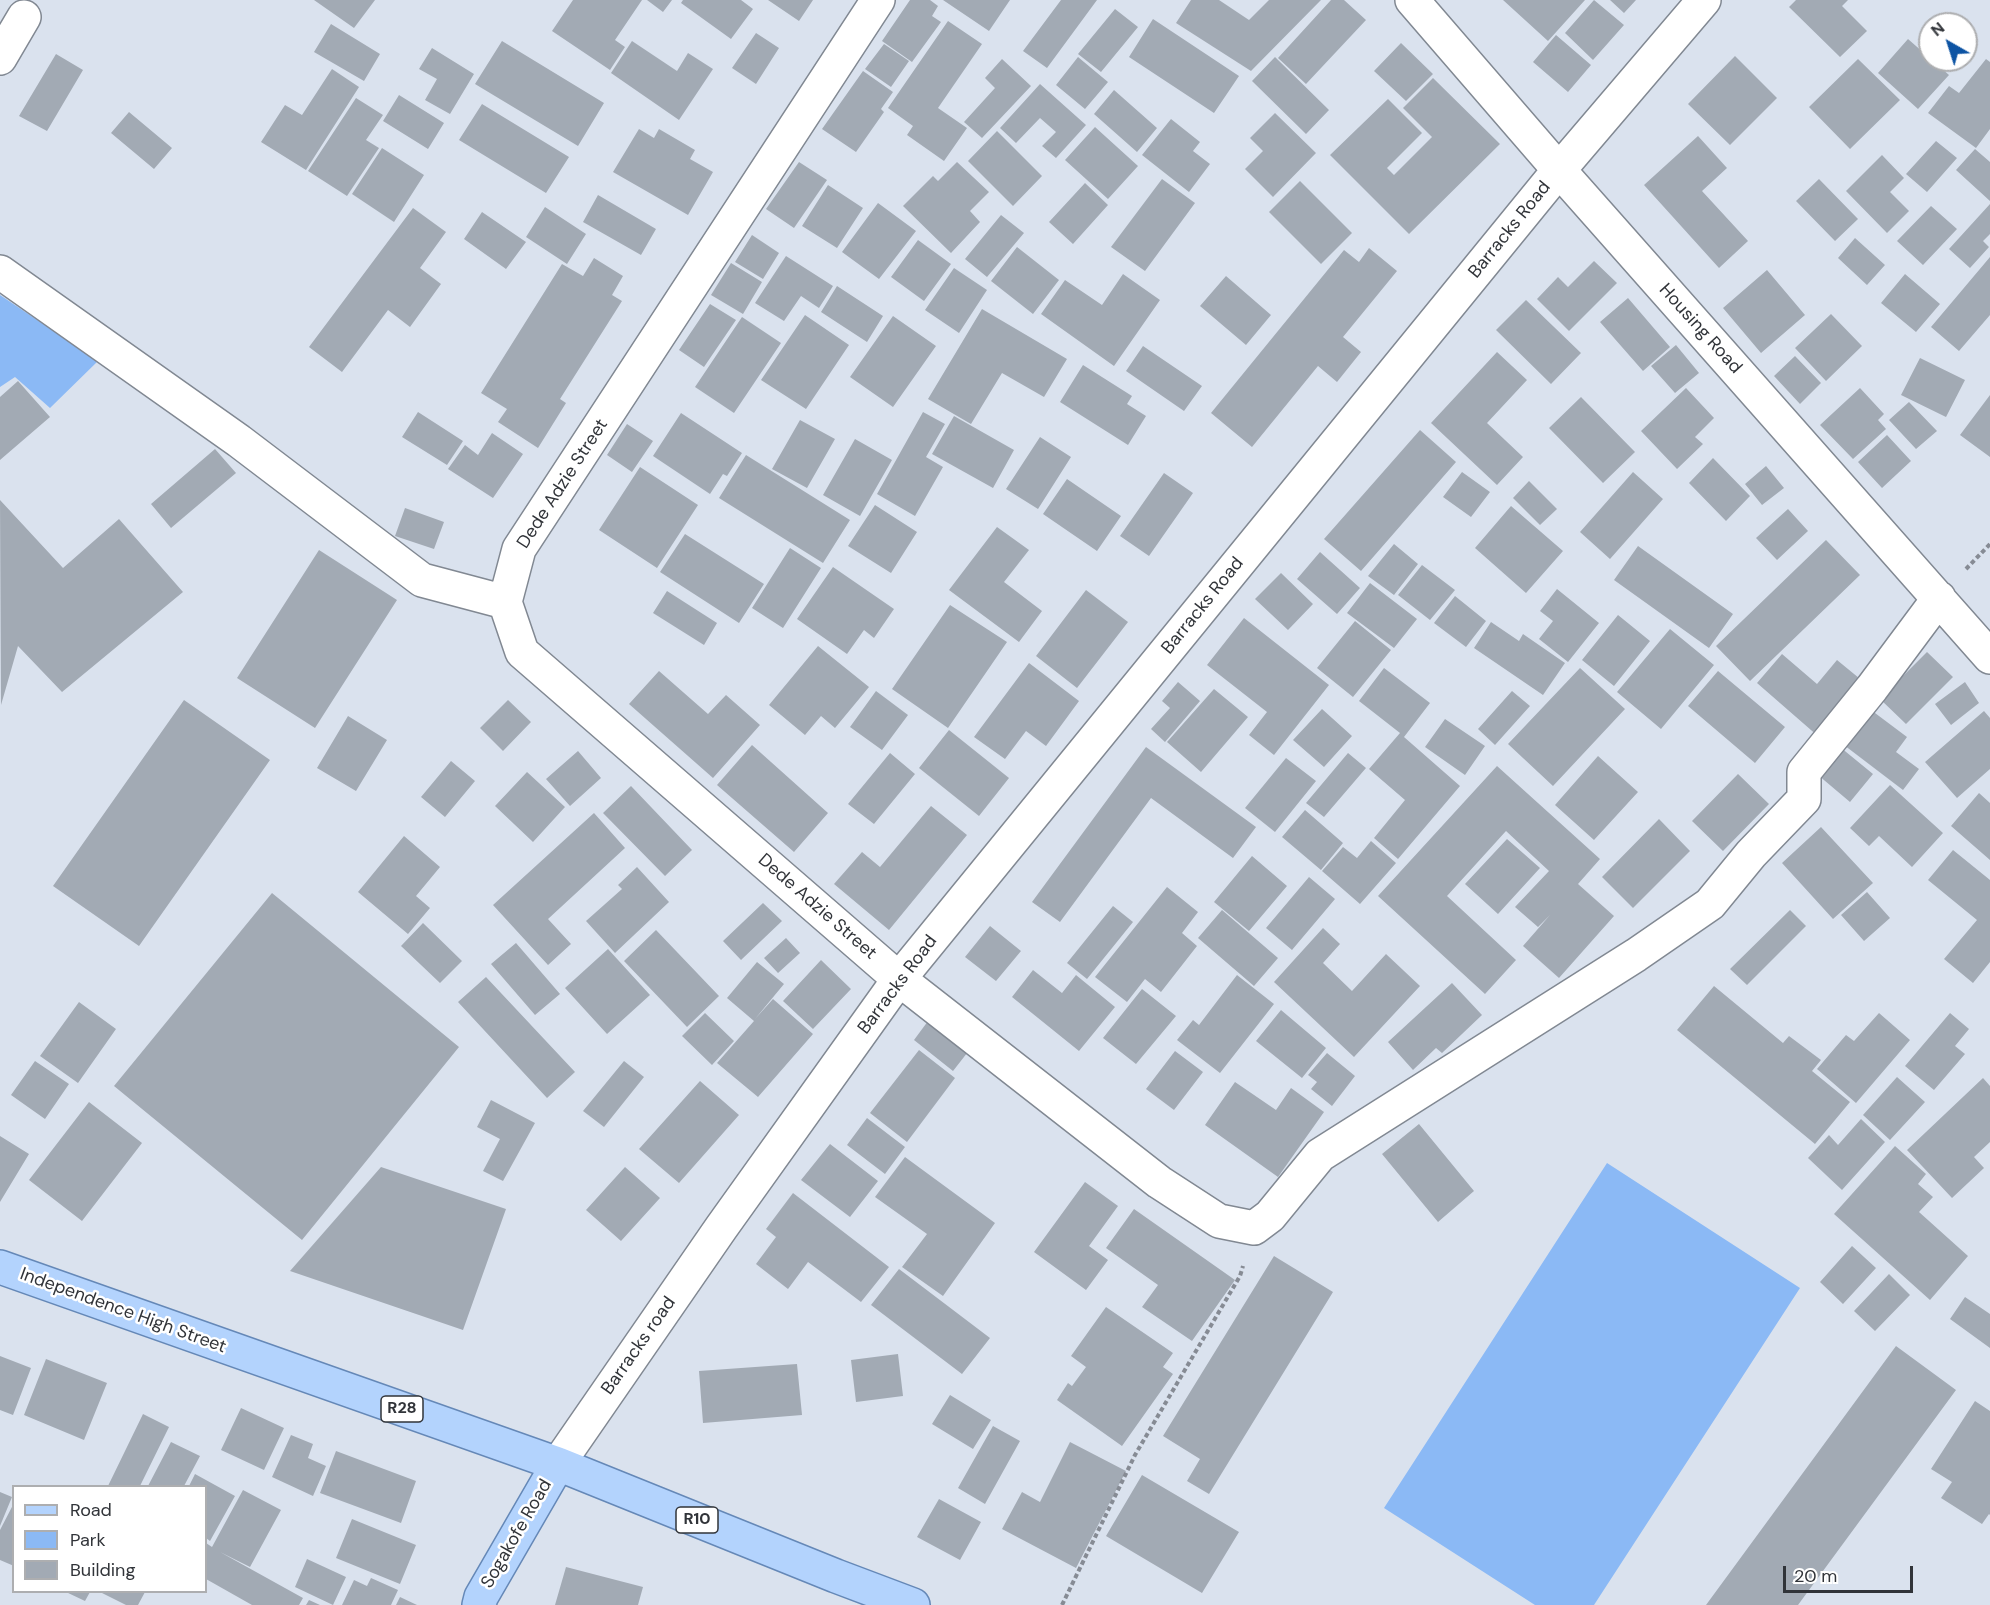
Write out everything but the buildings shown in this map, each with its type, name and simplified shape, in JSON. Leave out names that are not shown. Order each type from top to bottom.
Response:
[{"type":"main road","name":"Independence High Street","points":[[0,1267],[558,1464]]},
{"type":"main road","name":"R10","points":[[558,1464],[913,1605]]},
{"type":"main road","name":"Sogakofe Road","points":[[479,1605],[481,1597],[558,1464]]},
{"type":"street","name":"Dede Adzie Street","points":[[878,0],[519,549],[505,602],[522,652],[899,978],[1159,1182],[1219,1221],[1254,1228]]},
{"type":"street","name":"Housing Road","points":[[1412,0],[1559,170],[1990,657]]},
{"type":"street","name":"Barracks Road","points":[[721,1228],[899,978],[1559,170],[1704,0]]},
{"type":"street","points":[[0,58],[24,17]]},
{"type":"street","points":[[0,272],[239,441],[422,580],[505,602]]},
{"type":"street","points":[[1254,1228],[1270,1216],[1320,1155],[1636,955],[1710,904],[1751,854],[1804,799],[1804,772],[1872,688],[1939,598]]},
{"type":"street","name":"Barracks road","points":[[558,1464],[721,1228]]},
{"type":"path","points":[[1062,1605],[1135,1455],[1240,1276],[1254,1228]]},
{"type":"green space","points":[[0,295],[98,361],[50,408],[15,377],[0,387]]},
{"type":"green space","points":[[1607,1163],[1800,1288],[1594,1605],[1535,1605],[1384,1508]]}]
